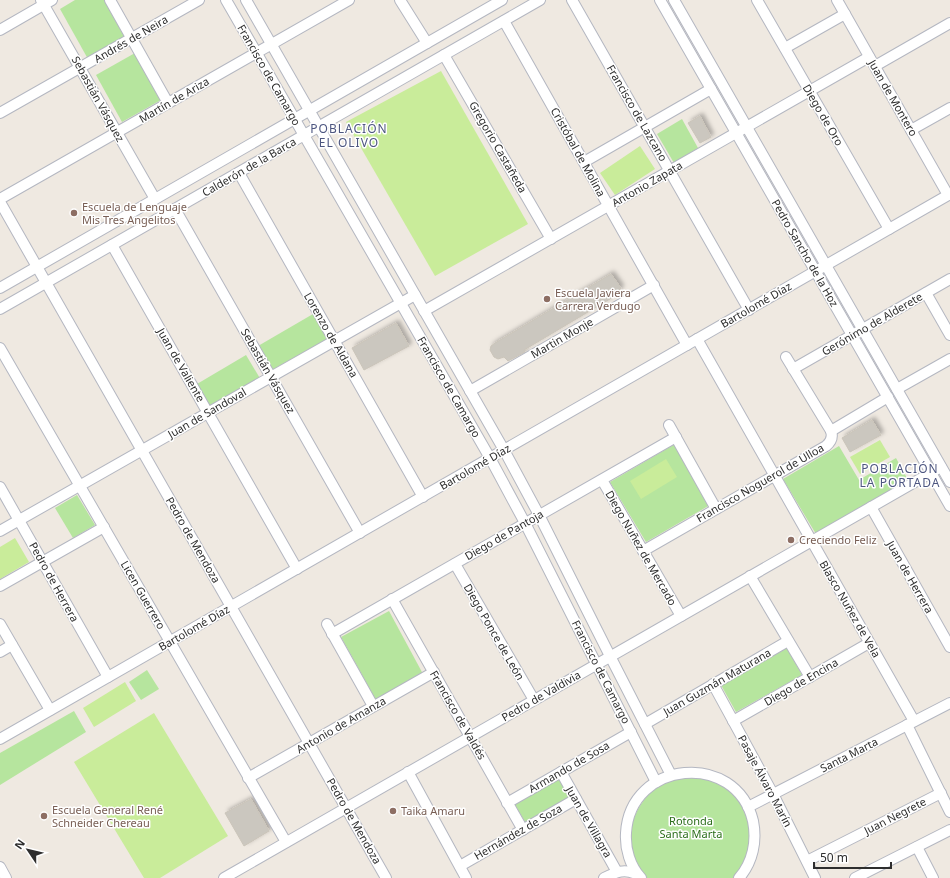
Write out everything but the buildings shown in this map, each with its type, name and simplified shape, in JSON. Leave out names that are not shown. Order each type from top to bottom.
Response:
[{"type":"street","points":[[110,0],[168,103]]},
{"type":"street","name":"Andrés de Neira","points":[[0,113],[199,0]]},
{"type":"street","name":"Francisco de Camargo","points":[[226,0],[490,458],[525,523],[656,782]]},
{"type":"street","name":"Francisco de Camargo","points":[[246,0],[504,450],[539,515],[671,774]]},
{"type":"street","name":"Martín de Ariza","points":[[0,201],[349,0]]},
{"type":"street","points":[[400,0],[427,43]]},
{"type":"street","name":"Calderón de la Barca","points":[[0,288],[502,0]]},
{"type":"street","name":"Calderón de la Barca","points":[[0,309],[540,0]]},
{"type":"street","name":"Francisco de Lazcano","points":[[572,0],[749,310]]},
{"type":"street","name":"Pedro Sancho de la Hoz","points":[[660,0],[950,506]]},
{"type":"street","name":"Pedro Sancho de la Hoz","points":[[674,0],[950,482]]},
{"type":"street","name":"Diego de Oro","points":[[757,0],[889,230]]},
{"type":"street","name":"Juan de Montero","points":[[838,0],[844,14],[949,195]]},
{"type":"street","points":[[0,30],[46,2]]},
{"type":"street","name":"Sebastián Vásquez","points":[[46,2],[116,133],[155,199]]},
{"type":"street","points":[[785,48],[844,14]]},
{"type":"street","name":"Cristóbal de Molina","points":[[504,21],[687,345]]},
{"type":"street","points":[[875,66],[950,23]]},
{"type":"street","name":"Gregorio Castañeda","points":[[444,55],[551,239]]},
{"type":"street","name":"Antonio Zapata","points":[[424,311],[869,57]]},
{"type":"street","points":[[584,162],[711,89]]},
{"type":"street","points":[[911,130],[950,108]]},
{"type":"street","name":"Lorenzo de Aldana","points":[[239,173],[423,497]]},
{"type":"street","name":"Bartolomé Díaz","points":[[0,739],[949,195]]},
{"type":"street","name":"Pedro de Mendoza","points":[[0,201],[386,878]]},
{"type":"street","name":"Sebastián Vásquez","points":[[175,209],[360,532]]},
{"type":"street","name":"Juan de Valiente","points":[[112,245],[297,569]]},
{"type":"street","name":"Gerónimo de Alderete","points":[[793,369],[950,279]]},
{"type":"street","name":"Martin Monje","points":[[470,391],[654,285]]},
{"type":"street","points":[[926,293],[950,335]]},
{"type":"street","name":"Juan de Sandoval","points":[[0,531],[415,294]]},
{"type":"street","points":[[697,339],[774,476]]},
{"type":"street","name":"Licen Guerrero","points":[[0,348],[286,842]]},
{"type":"street","points":[[786,357],[831,431]]},
{"type":"street","points":[[897,389],[950,359]]},
{"type":"street","name":"Francisco Noguerol de Ulloa","points":[[643,551],[828,444],[831,439],[831,431],[888,397]]},
{"type":"street","points":[[669,425],[716,509]]},
{"type":"street","name":"Diego de Pantoja","points":[[332,634],[676,438]]},
{"type":"street","name":"Pedro de Valdivia","points":[[224,878],[941,466]]},
{"type":"street","name":"Blasco Nuñez de Vela","points":[[774,476],[869,643],[910,723],[950,812]]},
{"type":"street","name":"Diego Nuñez de Mercado","points":[[602,480],[681,616]]},
{"type":"street","name":"Pedro de Herrera","points":[[0,487],[108,677]]},
{"type":"street","name":"Juan de Herrera","points":[[870,507],[950,647]]},
{"type":"street","points":[[0,586],[104,527]]},
{"type":"street","name":"Diego Ponce de León","points":[[455,564],[534,700]]},
{"type":"street","points":[[750,576],[810,677]]},
{"type":"street","name":"Francisco de Valdés","points":[[392,599],[523,830]]},
{"type":"street","points":[[0,624],[50,710]]},
{"type":"street","points":[[327,624],[373,706]]},
{"type":"street","name":"Juan Guzmán Maturana","points":[[645,724],[788,641]]},
{"type":"street","name":"Diego de Encina","points":[[733,721],[869,643]]},
{"type":"street","points":[[0,652],[12,645]]},
{"type":"street","name":"Antonio de Amanza","points":[[248,778],[434,672]]},
{"type":"street","name":"Pasaje Álvaro Marín","points":[[713,684],[773,794],[815,878]]},
{"type":"street","name":"Santa Marta","points":[[748,807],[950,703]]},
{"type":"street","name":"Armando de Sosa","points":[[508,802],[631,732]]},
{"type":"street","points":[[408,772],[466,878]]},
{"type":"street","name":"Juan de Villagra","points":[[561,772],[617,872]]},
{"type":"street","points":[[639,876],[628,856],[625,837],[628,818],[636,801],[656,782],[671,774],[694,772],[715,777],[734,789],[748,807],[754,827],[754,847],[747,867],[739,878]]},
{"type":"street","name":"Juan Negrete","points":[[807,861],[941,793]]},
{"type":"street","name":"Hernández de Soza","points":[[460,866],[576,799]]},
{"type":"street","points":[[855,878],[950,830]]},
{"type":"street","points":[[917,847],[933,878]]},
{"type":"street","points":[[617,872],[628,856]]},
{"type":"street","points":[[0,867],[6,878]]},
{"type":"street","points":[[604,878],[617,872],[627,871],[639,876]]},
{"type":"green space","points":[[75,0],[104,0],[125,38],[88,59],[60,9]]},
{"type":"green space","points":[[135,53],[161,100],[122,122],[96,75]]},
{"type":"green space","points":[[441,71],[528,224],[435,276],[346,122]]},
{"type":"green space","points":[[682,119],[698,148],[674,163],[657,134]]},
{"type":"green space","points":[[640,146],[655,169],[615,195],[600,173]]},
{"type":"green space","points":[[313,314],[327,339],[272,370],[258,346]]},
{"type":"green space","points":[[246,355],[261,380],[212,409],[197,384]]},
{"type":"green space","points":[[880,440],[890,457],[860,474],[850,457]]},
{"type":"green space","points":[[675,444],[710,505],[646,542],[610,482]]},
{"type":"green space","points":[[839,446],[859,480],[896,458],[908,480],[816,534],[783,479]]},
{"type":"green space","points":[[666,459],[677,477],[641,499],[630,481]]},
{"type":"green space","points":[[77,495],[95,525],[73,538],[55,508]]},
{"type":"green space","points":[[15,538],[29,562],[0,579],[0,547]]},
{"type":"green space","points":[[389,611],[423,674],[376,700],[341,637]]},
{"type":"green space","points":[[787,648],[802,675],[736,712],[721,685]]},
{"type":"green space","points":[[147,670],[159,689],[141,700],[129,682]]},
{"type":"green space","points":[[125,682],[136,701],[94,727],[83,708]]},
{"type":"green space","points":[[74,711],[86,732],[0,785],[0,753]]},
{"type":"green space","points":[[154,713],[228,836],[160,878],[144,878],[74,762]]},
{"type":"green space","points":[[561,776],[572,796],[525,822],[514,803]]},
{"type":"green space","name":"Rotonda Santa Marta","points":[[700,776],[719,783],[732,793],[741,803],[750,828],[748,854],[742,867],[734,878],[647,878],[640,869],[632,849],[631,829],[638,810],[651,792],[664,783],[679,777]]},
{"type":"place","name":"Escuela de Lenguaje Mis Tres Angelitos","points":[[74,213]]},
{"type":"place","name":"Escuela Javiera Carrera Verdugo","points":[[547,299]]},
{"type":"place","name":"Creciendo Feliz","points":[[791,540]]},
{"type":"place","name":"Taika Amaru","points":[[393,811]]},
{"type":"place","name":"Escuela General René Schneider Chereau","points":[[44,816]]},
{"type":"district","name":"POBLACIÓN EL OLIVO","points":[[349,136]]},
{"type":"district","name":"POBLACIÓN LA PORTADA","points":[[900,476]]}]
